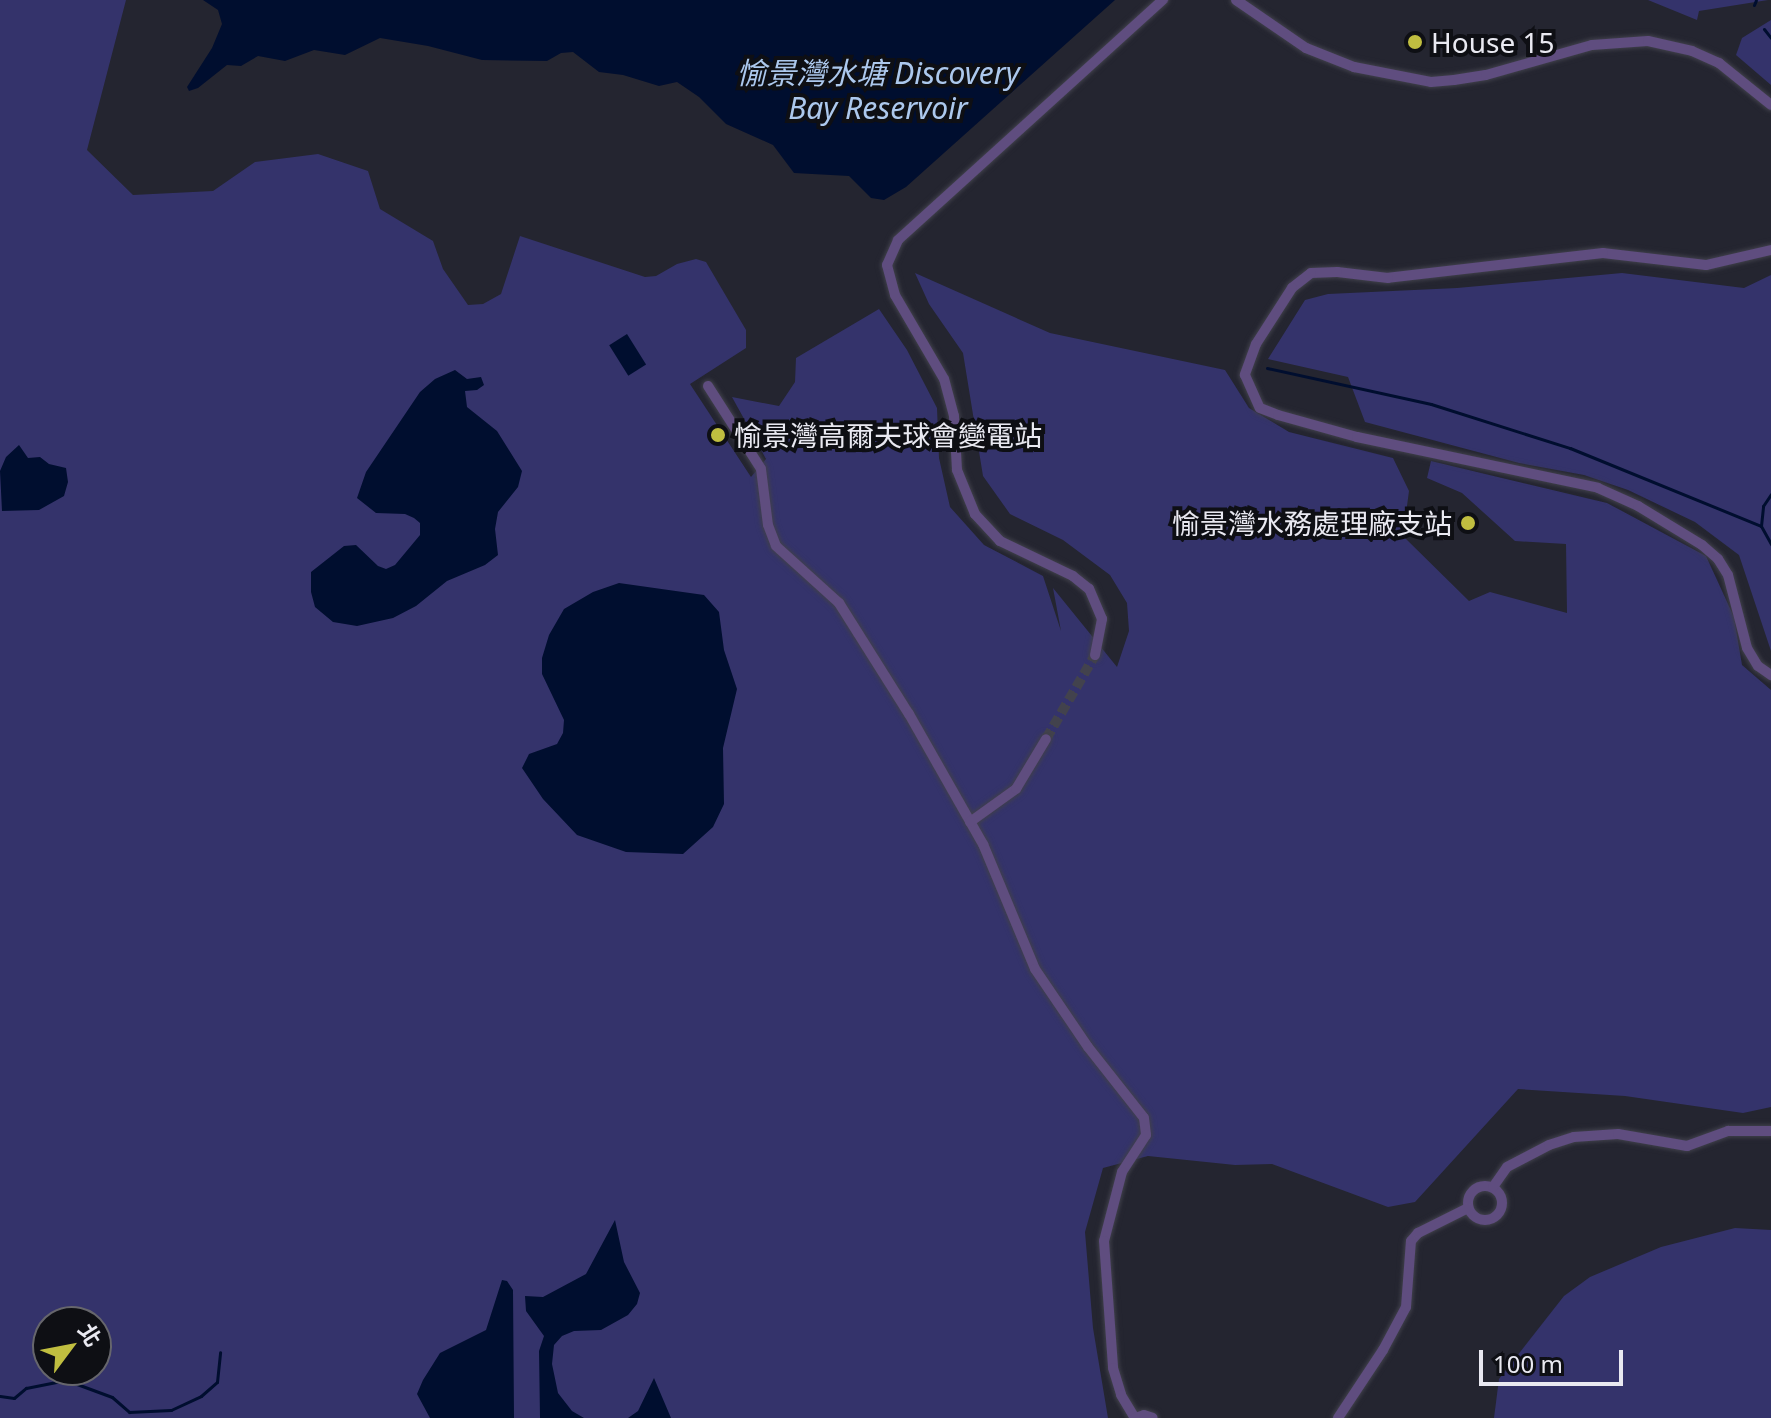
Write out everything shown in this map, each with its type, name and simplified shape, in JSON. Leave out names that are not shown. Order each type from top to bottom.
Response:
[{"type":"street","points":[[1095,655],[1102,619],[1089,589],[1073,576],[1000,541],[975,514],[957,470],[954,416],[944,379],[895,295],[887,265],[890,251],[898,240],[1163,0]]},
{"type":"street","points":[[1236,0],[1306,48],[1354,67],[1431,82],[1454,80],[1486,75],[1592,45],[1648,41],[1692,51],[1719,63],[1771,105]]},
{"type":"street","points":[[1771,250],[1706,265],[1603,253],[1388,278],[1337,272],[1311,273],[1292,288],[1256,344],[1245,375],[1260,408],[1278,415],[1357,437],[1598,488],[1638,506],[1718,559],[1728,575],[1747,648],[1754,661],[1771,675]]},
{"type":"street","points":[[708,386],[761,469],[768,525],[776,546],[839,603],[909,714],[970,822],[1004,888],[1035,969],[1088,1047],[1144,1118],[1146,1135],[1122,1172],[1104,1241],[1113,1368],[1121,1395],[1135,1418],[1144,1415],[1153,1418]]},
{"type":"street","points":[[970,822],[1016,789],[1046,739]]},
{"type":"street","points":[[1493,1187],[1507,1167],[1574,1137],[1601,1133],[1687,1146],[1728,1131],[1771,1131]]},
{"type":"street","points":[[1481,1185],[1493,1187],[1503,1203],[1495,1217],[1479,1219],[1468,1208],[1471,1191],[1481,1185]]},
{"type":"street","points":[[1338,1418],[1383,1350],[1406,1307],[1411,1241],[1418,1233],[1468,1208]]},
{"type":"shaded area","points":[[0,0],[126,0],[87,150],[133,195],[213,191],[255,162],[318,154],[368,171],[380,209],[433,241],[443,269],[468,305],[483,304],[501,294],[520,236],[645,277],[656,276],[677,264],[696,259],[706,262],[746,330],[746,348],[690,384],[751,477],[766,459],[732,397],[779,406],[795,382],[796,358],[879,309],[907,350],[937,408],[939,458],[950,507],[984,545],[1043,576],[1061,631],[1053,588],[1117,667],[1129,631],[1127,603],[1110,575],[1063,540],[1010,514],[983,476],[963,353],[929,304],[915,273],[1050,333],[1225,370],[1249,408],[1289,432],[1393,458],[1409,491],[1403,536],[1469,601],[1490,592],[1567,613],[1566,544],[1515,541],[1462,493],[1427,478],[1431,461],[1607,503],[1706,556],[1734,617],[1742,665],[1771,690],[1771,1107],[1743,1113],[1625,1096],[1518,1089],[1415,1202],[1388,1207],[1272,1164],[1235,1165],[1148,1156],[1103,1168],[1085,1232],[1093,1328],[1108,1418],[0,1418]]},
{"type":"shaded area","points":[[1648,0],[1768,0],[1699,11],[1697,20]]},
{"type":"shaded area","points":[[1771,20],[1771,85],[1736,55],[1742,38]]},
{"type":"shaded area","points":[[1622,273],[1744,288],[1771,275],[1771,651],[1739,555],[1695,522],[1628,490],[1584,475],[1519,463],[1365,422],[1348,377],[1268,359],[1305,300],[1328,294],[1457,288]]},
{"type":"shaded area","points":[[1735,1228],[1771,1230],[1771,1418],[1494,1418],[1499,1379],[1564,1296],[1590,1277],[1661,1247]]},
{"type":"water","name":"愉景灣水塘 Discovery Bay Reservoir","points":[[203,0],[1115,0],[906,187],[884,200],[871,198],[849,176],[794,173],[773,145],[726,124],[699,97],[677,82],[659,86],[623,75],[599,72],[573,52],[561,53],[547,61],[482,60],[380,38],[345,55],[314,50],[285,61],[258,56],[241,66],[227,65],[198,88],[189,91],[187,87],[212,48],[222,24],[218,10]]},
{"type":"water","points":[[627,334],[646,365],[628,376],[609,345]]},
{"type":"water","points":[[455,370],[467,379],[481,377],[484,385],[477,390],[465,391],[467,407],[497,431],[522,471],[518,487],[498,512],[495,529],[498,555],[485,565],[447,581],[416,606],[393,618],[357,626],[333,622],[315,607],[311,572],[344,546],[356,545],[378,566],[386,569],[395,565],[420,535],[420,523],[414,518],[405,514],[376,513],[357,498],[366,472],[420,392],[435,379]]},
{"type":"water","points":[[19,445],[28,458],[40,457],[49,464],[66,468],[68,482],[64,496],[39,510],[2,511],[0,471],[6,457]]},
{"type":"water","points":[[619,583],[704,595],[719,612],[724,650],[737,689],[723,748],[724,804],[713,827],[683,854],[626,852],[577,835],[543,799],[522,768],[529,754],[557,744],[563,733],[564,720],[542,674],[542,658],[549,635],[564,609],[593,592]]},
{"type":"water","points":[[615,1220],[624,1262],[640,1293],[637,1304],[628,1315],[601,1330],[574,1331],[562,1336],[554,1345],[552,1364],[558,1393],[572,1411],[584,1418],[540,1418],[539,1351],[544,1336],[526,1311],[525,1296],[543,1297],[586,1274]]},
{"type":"water","points":[[502,1280],[507,1281],[513,1290],[514,1418],[430,1418],[417,1394],[423,1380],[440,1353],[486,1330]]},
{"type":"water","points":[[654,1378],[671,1418],[628,1418],[638,1411]]},
{"type":"waterway","points":[[1754,5],[1756,0]]},
{"type":"waterway","points":[[1764,29],[1771,38]]},
{"type":"waterway","points":[[1267,368],[1431,404],[1570,448],[1761,526],[1771,544]]},
{"type":"waterway","points":[[1761,526],[1763,506],[1771,494]]},
{"type":"waterway","points":[[0,1396],[14,1398],[26,1388],[66,1380],[112,1397],[129,1412],[171,1410],[201,1396],[217,1382],[220,1352]]},
{"type":"tunnel","points":[[1046,739],[1095,655]]},
{"type":"place","name":"House 15","points":[[1415,42]]},
{"type":"place","name":"愉景灣高爾夫球會變電站","points":[[718,435]]},
{"type":"place","name":"愉景灣水務處理廠支站","points":[[1468,523]]}]
